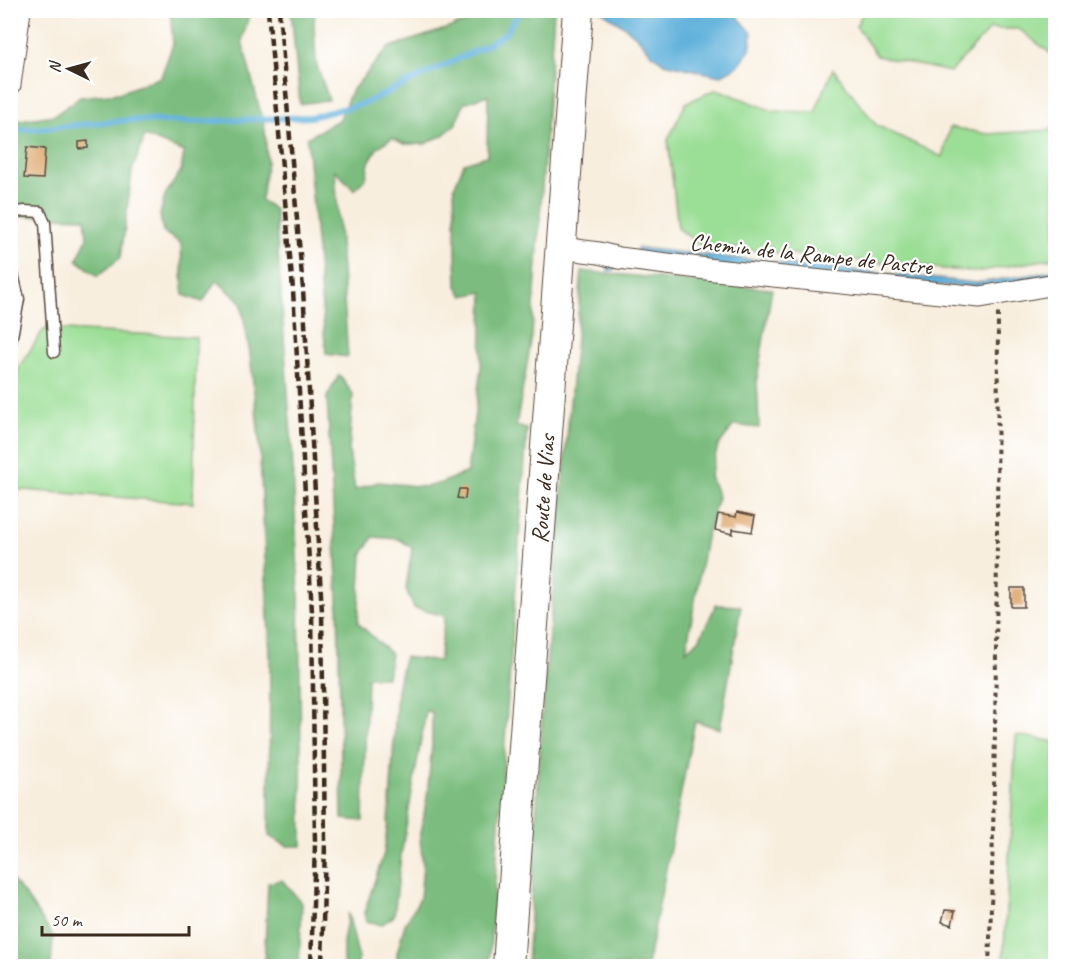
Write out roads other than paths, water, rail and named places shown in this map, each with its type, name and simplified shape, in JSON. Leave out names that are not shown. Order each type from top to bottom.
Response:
[{"type":"main road","name":"Route de Vias","points":[[508,966],[578,16]]},
{"type":"street","points":[[10,85],[20,10]]},
{"type":"street","name":"Chemin de la Rampe de Pastre","points":[[561,248],[629,259],[980,297],[1056,284]]},
{"type":"lane","points":[[10,213],[39,212],[45,224],[54,352]]},
{"type":"lane","points":[[10,262],[19,299],[10,347]]},
{"type":"water","points":[[601,11],[733,11],[752,33],[750,50],[738,66],[720,76],[664,63],[624,26]]},
{"type":"water","points":[[609,247],[636,255],[637,248],[976,283],[1055,270],[1056,282],[1020,290],[615,267],[613,271],[608,271]]},
{"type":"waterway","points":[[10,129],[35,129],[131,120],[191,122],[311,117],[365,103],[483,47],[505,34],[521,10]]},
{"type":"railway","points":[[268,10],[293,290],[312,612],[315,844],[311,966]]},
{"type":"railway","points":[[279,10],[303,289],[322,612],[325,843],[322,966]]}]
